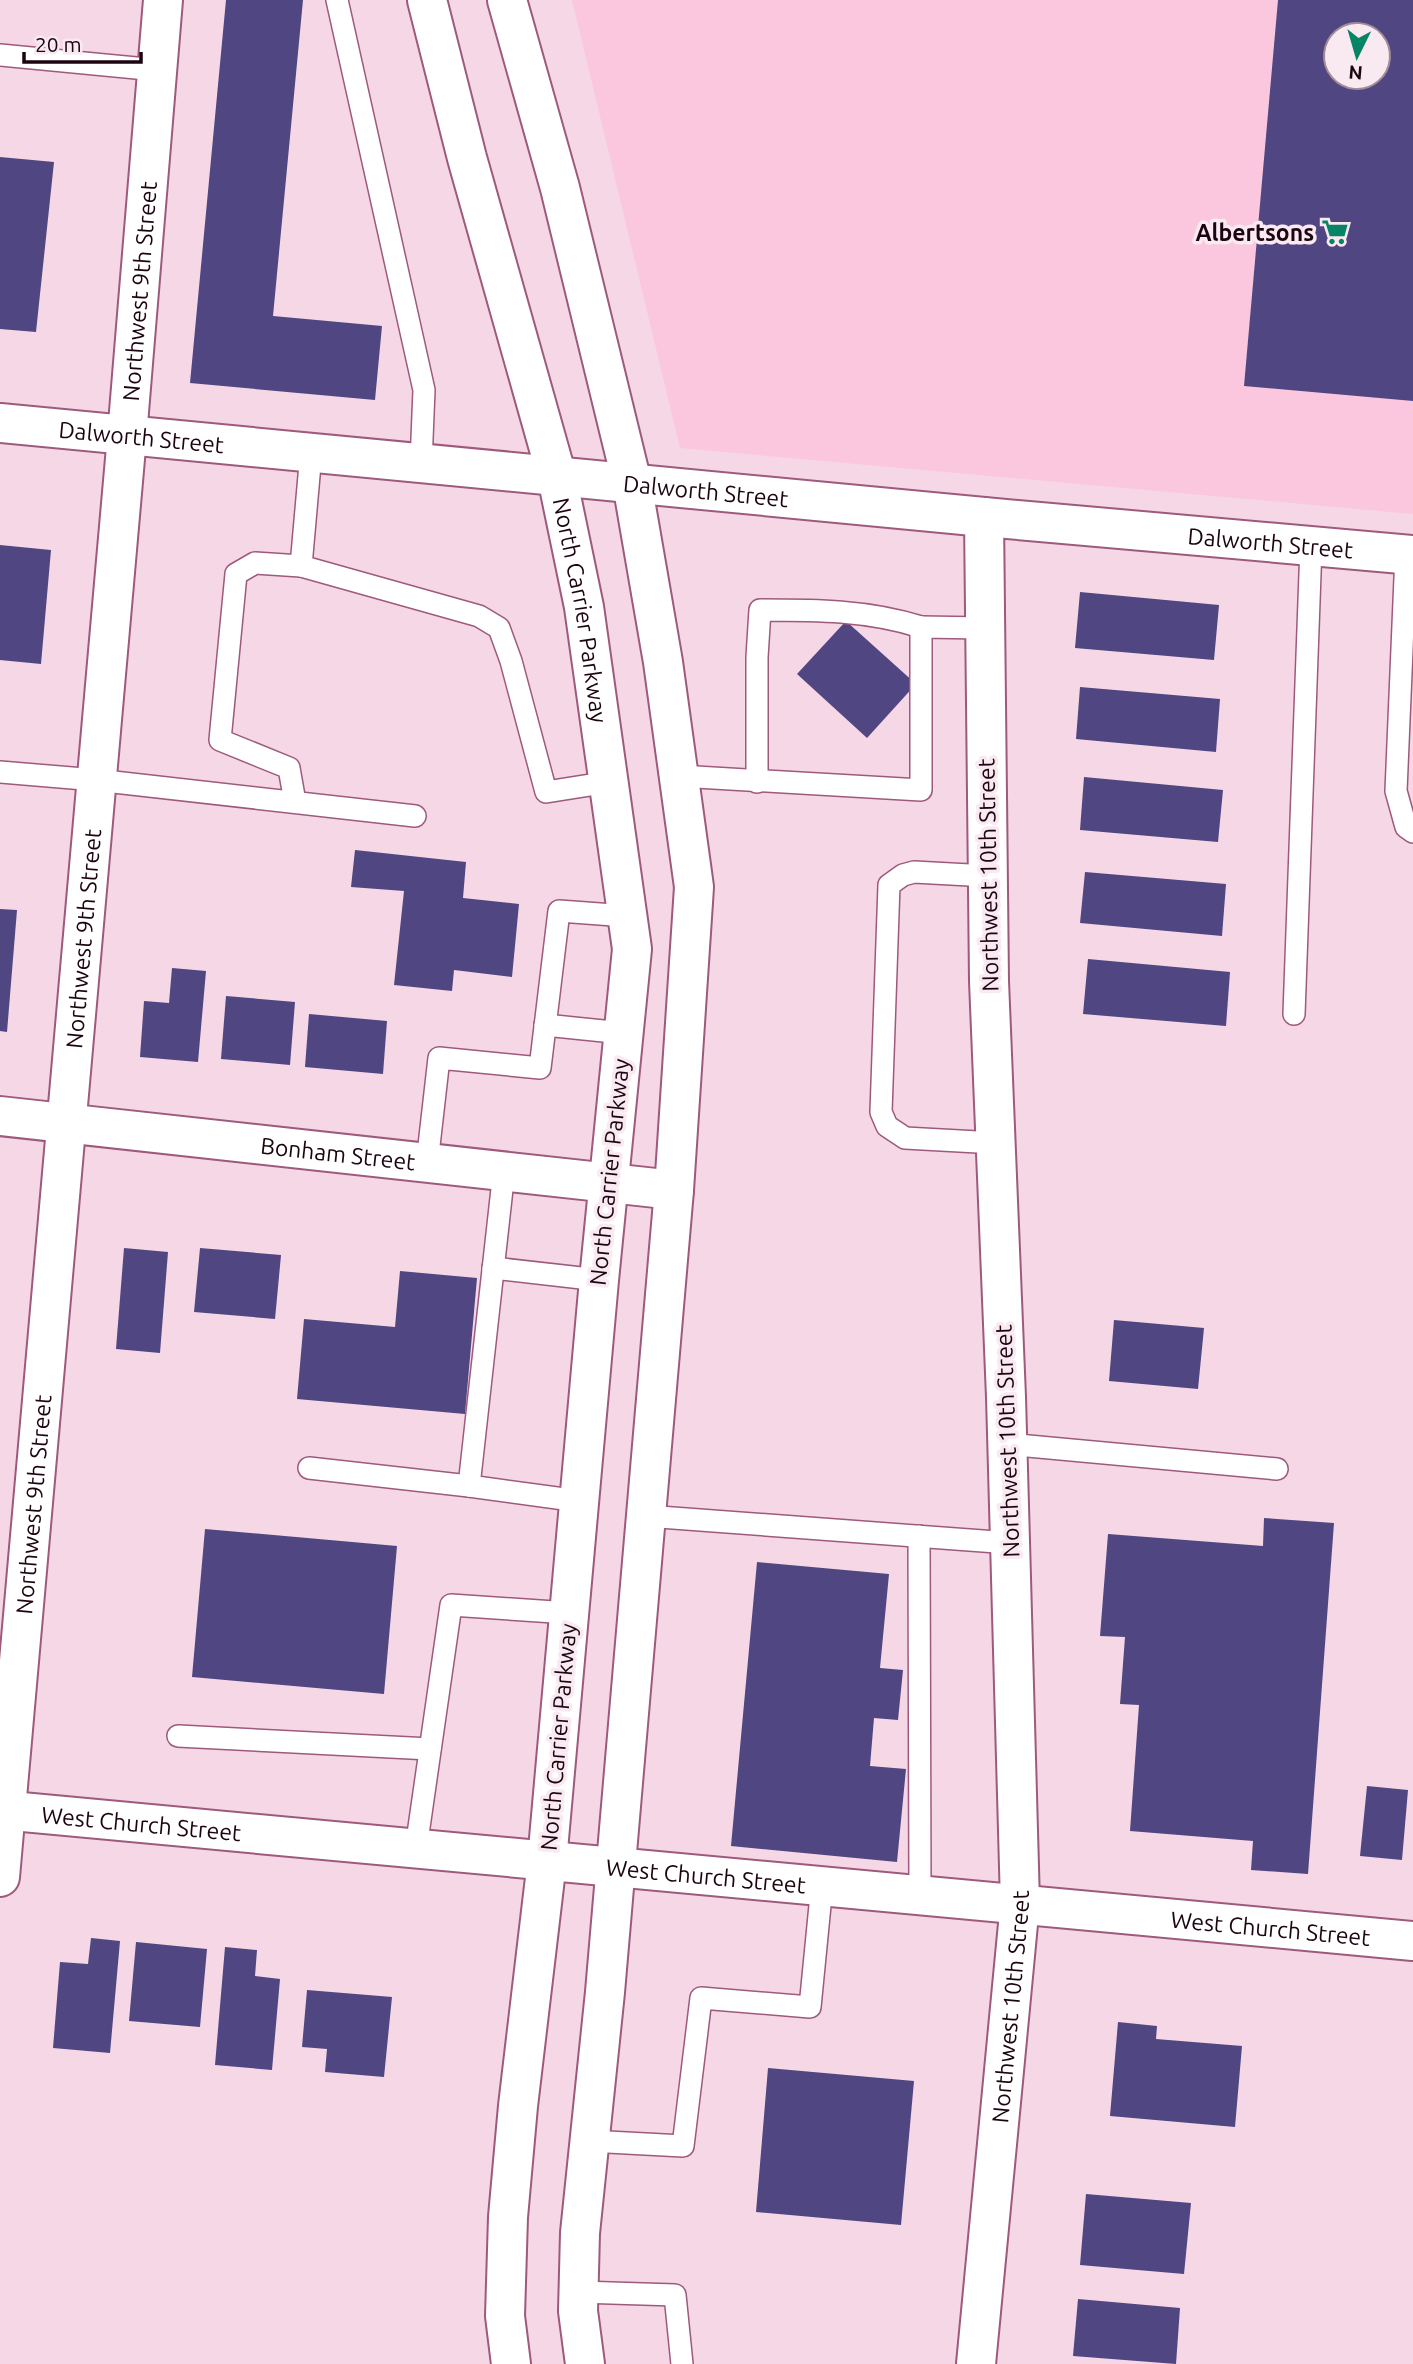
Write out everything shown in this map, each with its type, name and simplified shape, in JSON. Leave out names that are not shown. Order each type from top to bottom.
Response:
[{"type":"street","name":"Northwest 9th Street","points":[[0,1877],[3,1810],[127,436],[162,0]]},
{"type":"street","name":"North Carrier Parkway","points":[[427,0],[467,158],[557,477],[584,607],[632,949],[608,1182],[547,1861],[517,2106],[508,2217],[505,2316],[511,2364]]},
{"type":"street","points":[[507,0],[560,188],[632,483],[663,662],[694,887],[674,1190],[616,1867],[580,2233],[578,2311],[585,2364]]},
{"type":"street","name":"Dalworth Street","points":[[0,423],[984,517],[1410,554]]},
{"type":"street","name":"Northwest 10th Street","points":[[976,2364],[1020,1903],[988,876],[984,517]]},
{"type":"street","name":"Bonham Street","points":[[0,1116],[674,1190]]},
{"type":"street","name":"West Church Street","points":[[3,1810],[1413,1941]]},
{"type":"lane","points":[[337,0],[424,390],[421,463]]},
{"type":"lane","points":[[0,55],[157,70]]},
{"type":"lane","points":[[302,566],[311,453]]},
{"type":"lane","points":[[1294,1014],[1311,546]]},
{"type":"lane","points":[[1410,554],[1407,663],[1396,791],[1406,827],[1413,832]]},
{"type":"lane","points":[[295,802],[289,768],[220,740],[236,574],[255,563],[302,566],[479,616],[499,628],[511,661],[546,792],[609,782]]},
{"type":"lane","points":[[757,782],[757,657],[760,610],[825,610],[889,617],[921,627],[985,628]]},
{"type":"lane","points":[[679,776],[922,790],[921,627]]},
{"type":"lane","points":[[0,772],[96,780],[415,816]]},
{"type":"lane","points":[[988,876],[914,872],[903,875],[889,886],[881,1112],[887,1126],[905,1138],[996,1143]]},
{"type":"lane","points":[[427,1163],[439,1058],[540,1068],[559,911],[627,916]]},
{"type":"lane","points":[[545,1025],[623,1033]]},
{"type":"lane","points":[[469,1486],[504,1171]]},
{"type":"lane","points":[[493,1268],[599,1280]]},
{"type":"lane","points":[[1007,1444],[1277,1469]]},
{"type":"lane","points":[[309,1468],[579,1501]]},
{"type":"lane","points":[[646,1516],[1010,1543]]},
{"type":"lane","points":[[919,1536],[920,1895]]},
{"type":"lane","points":[[416,1848],[451,1605],[569,1613]]},
{"type":"lane","points":[[177,1736],[430,1749]]},
{"type":"lane","points":[[589,2141],[683,2146],[701,1998],[810,2007],[822,1885]]},
{"type":"lane","points":[[579,2292],[675,2295],[682,2364]]},
{"type":"shaded area","points":[[572,0],[1413,0],[1413,514],[680,448]]},
{"type":"building","points":[[226,0],[303,0],[273,316],[382,326],[375,400],[190,383]]},
{"type":"building","name":"Albertsons","points":[[1278,0],[1413,0],[1413,401],[1244,386]]},
{"type":"building","points":[[0,157],[54,162],[36,332],[0,329]]},
{"type":"building","points":[[0,545],[51,550],[41,664],[0,660]]},
{"type":"building","points":[[1080,592],[1219,605],[1214,660],[1075,648]]},
{"type":"building","points":[[846,621],[916,684],[867,738],[797,674]]},
{"type":"building","points":[[1080,687],[1220,699],[1216,752],[1076,739]]},
{"type":"building","points":[[1084,777],[1223,790],[1218,842],[1080,830]]},
{"type":"building","points":[[355,850],[466,862],[463,898],[519,904],[512,977],[454,970],[452,991],[394,985],[404,891],[351,887]]},
{"type":"building","points":[[1085,872],[1226,884],[1222,936],[1080,923]]},
{"type":"building","points":[[0,909],[17,910],[7,1032],[0,1031]]},
{"type":"building","points":[[1088,959],[1230,972],[1226,1026],[1083,1014]]},
{"type":"building","points":[[172,968],[206,971],[198,1062],[140,1057],[144,1001],[169,1003]]},
{"type":"building","points":[[226,996],[295,1002],[290,1065],[221,1059]]},
{"type":"building","points":[[309,1014],[387,1021],[383,1074],[305,1067]]},
{"type":"building","points":[[124,1248],[168,1252],[160,1353],[116,1349]]},
{"type":"building","points":[[200,1248],[281,1255],[275,1319],[194,1312]]},
{"type":"building","points":[[400,1271],[477,1278],[465,1414],[297,1399],[304,1319],[395,1327]]},
{"type":"building","points":[[1114,1320],[1204,1328],[1198,1389],[1109,1381]]},
{"type":"building","points":[[1264,1518],[1334,1523],[1308,1874],[1251,1870],[1253,1841],[1130,1831],[1139,1705],[1120,1704],[1125,1637],[1100,1636],[1108,1534],[1263,1546]]},
{"type":"building","points":[[205,1529],[397,1546],[384,1694],[192,1677]]},
{"type":"building","points":[[757,1562],[889,1574],[880,1668],[903,1670],[898,1720],[874,1718],[870,1766],[906,1769],[897,1862],[731,1846]]},
{"type":"building","points":[[1367,1786],[1408,1790],[1402,1860],[1360,1856]]},
{"type":"building","points":[[91,1938],[120,1941],[110,2053],[53,2048],[60,1962],[88,1964]]},
{"type":"building","points":[[136,1942],[207,1949],[200,2027],[129,2021]]},
{"type":"building","points":[[225,1947],[257,1950],[255,1976],[280,1979],[272,2070],[215,2065]]},
{"type":"building","points":[[307,1990],[392,1997],[384,2077],[325,2072],[327,2049],[302,2047]]},
{"type":"building","points":[[1118,2022],[1157,2026],[1156,2039],[1242,2046],[1235,2127],[1110,2116]]},
{"type":"building","points":[[768,2068],[914,2081],[901,2225],[756,2212]]},
{"type":"building","points":[[1086,2194],[1191,2203],[1184,2274],[1080,2265]]},
{"type":"building","points":[[1078,2299],[1180,2308],[1176,2364],[1073,2356]]},
{"type":"place","name":"Albertsons","points":[[1335,232]]}]
